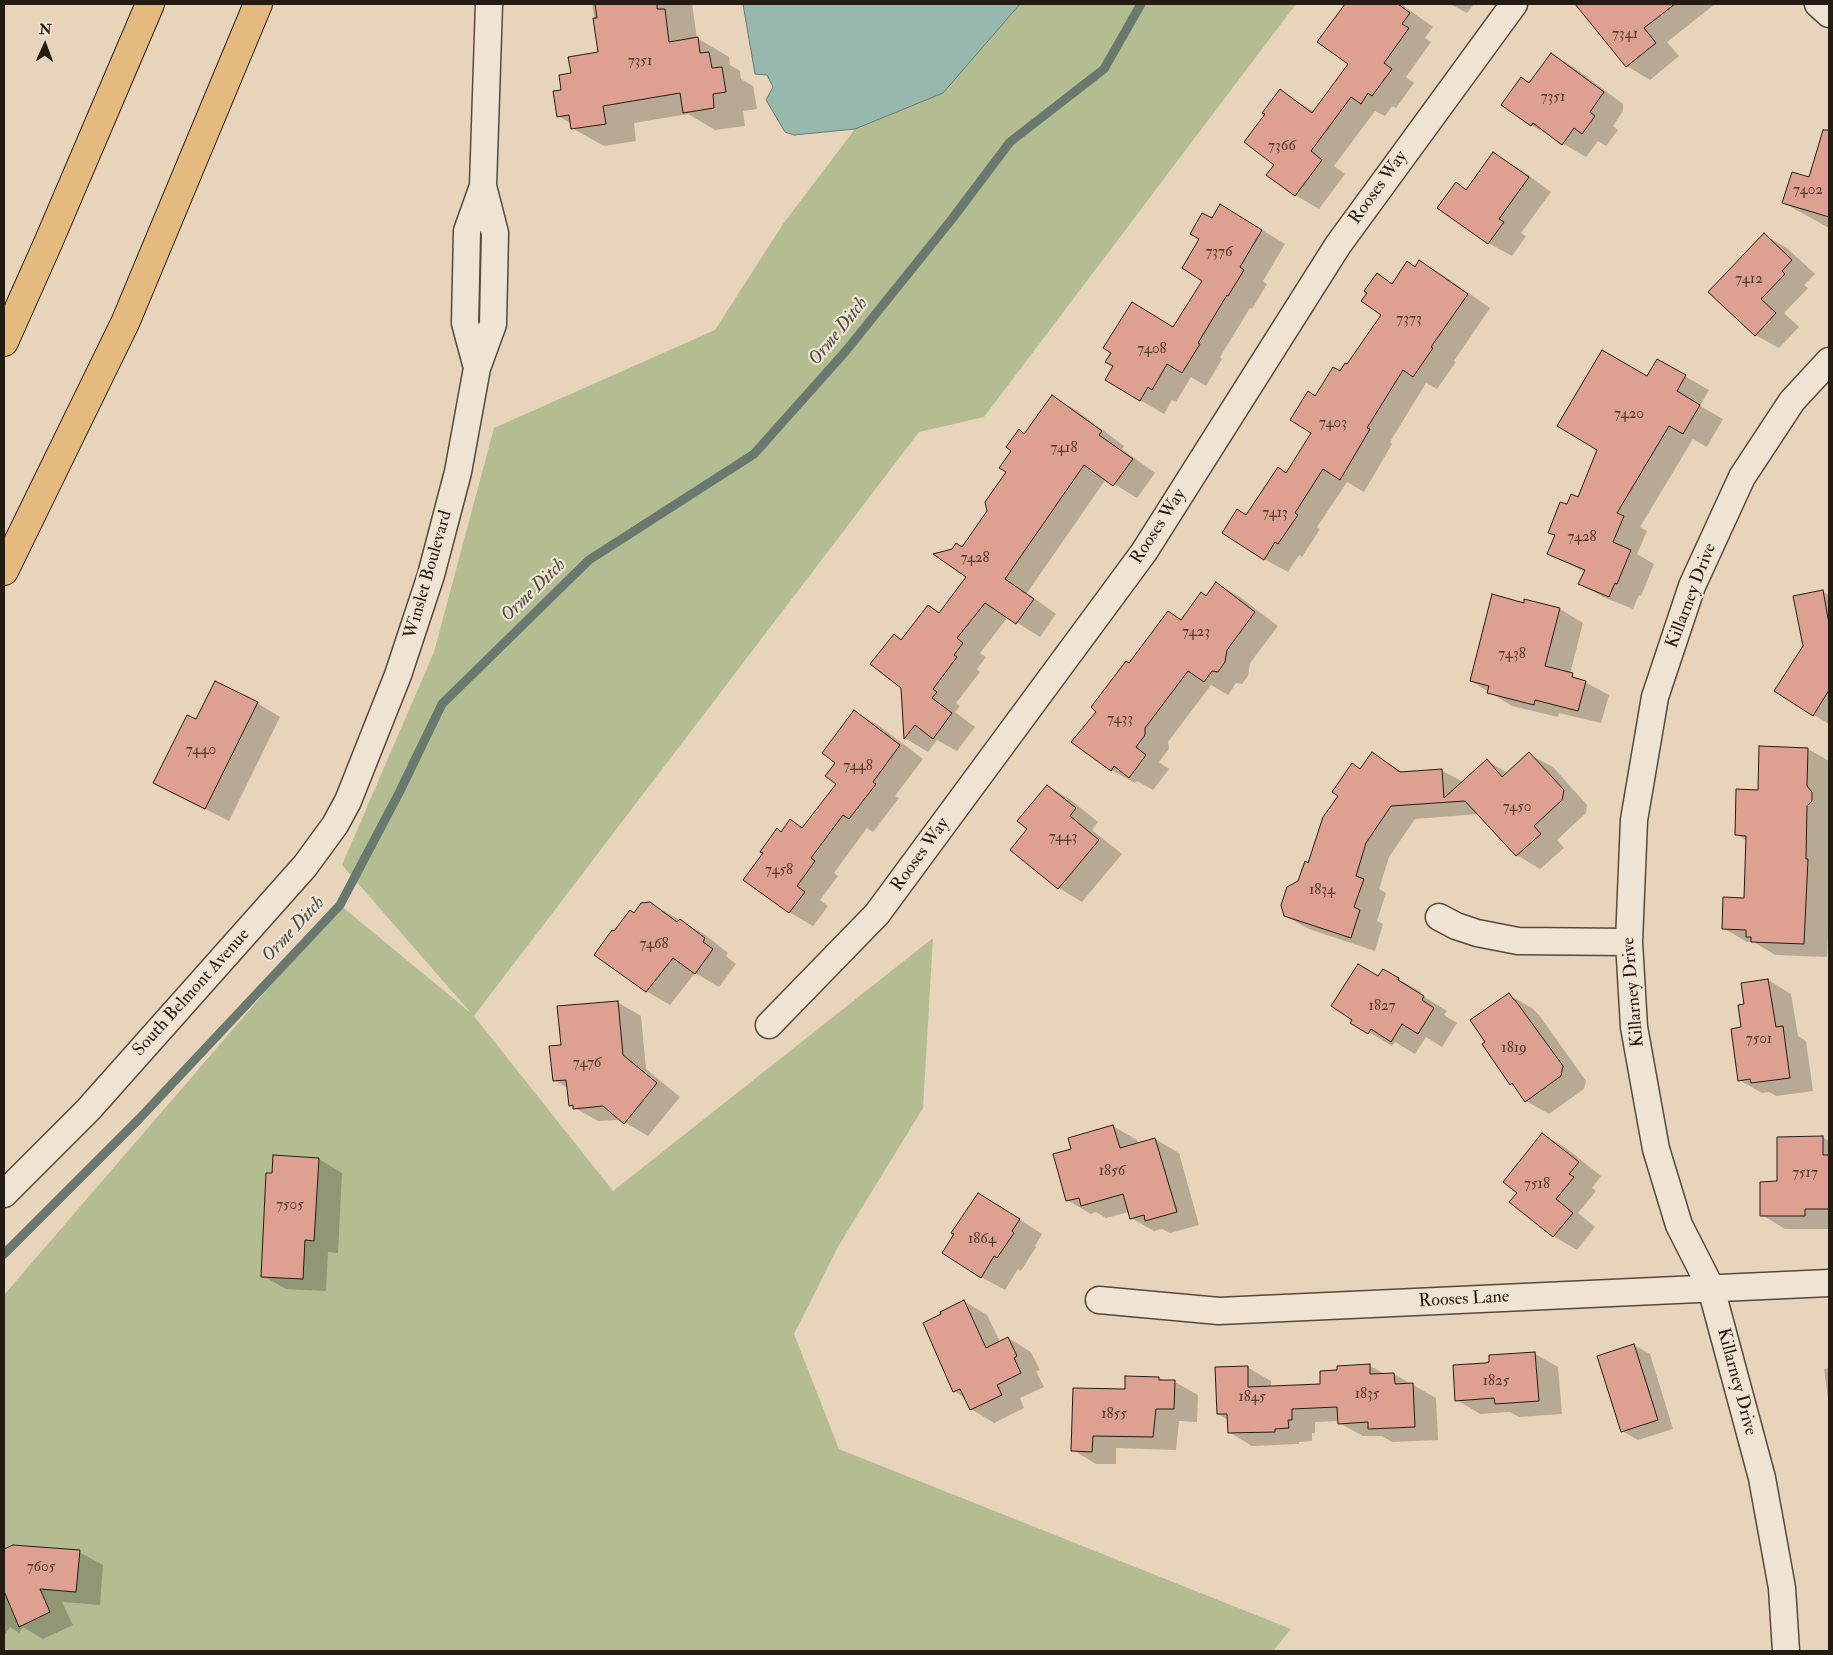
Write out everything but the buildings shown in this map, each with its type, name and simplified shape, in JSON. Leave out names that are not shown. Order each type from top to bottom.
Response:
[{"type":"highway","points":[[4,342],[150,4]]},
{"type":"highway","points":[[4,571],[125,323],[258,4]]},
{"type":"street","name":"Winslet Boulevard","points":[[358,776],[398,676],[431,575],[458,472],[477,368],[465,323],[467,231],[482,186],[488,4]]},
{"type":"street","name":"Rooses Way","points":[[769,1025],[877,914],[1144,552],[1338,245],[1514,4]]},
{"type":"street","points":[[1818,4],[1829,14]]},
{"type":"street","name":"Killarney Drive","points":[[1786,1651],[1782,1588],[1762,1478],[1710,1288],[1679,1224],[1656,1149],[1634,1027],[1628,942],[1634,820],[1655,697],[1692,586],[1742,477],[1792,401],[1829,361]]},
{"type":"street","name":"South Belmont Avenue","points":[[4,1194],[88,1110],[305,866],[335,825],[348,801],[358,776]]},
{"type":"street","points":[[1439,917],[1456,926],[1477,933],[1518,941],[1628,942]]},
{"type":"street","name":"Rooses Lane","points":[[1099,1300],[1219,1312],[1829,1283]]},
{"type":"green space","points":[[1020,4],[1296,4],[984,417],[919,432],[474,1016],[613,1191],[933,938],[923,1108],[839,1245],[794,1334],[839,1449],[1291,1629],[1273,1651],[4,1651],[4,1295],[340,905],[471,1013],[342,865],[434,652],[494,428],[715,330],[783,224],[855,129],[943,93]]},
{"type":"water","points":[[743,4],[1020,4],[943,93],[855,129],[794,135],[785,132],[766,100],[773,87],[767,75],[755,74]]},
{"type":"waterway","name":"Orme Ditch","points":[[4,1254],[139,1119],[340,905],[399,793],[442,704],[589,560],[754,454],[845,352],[952,219],[1010,142],[1104,69],[1141,4]]}]
